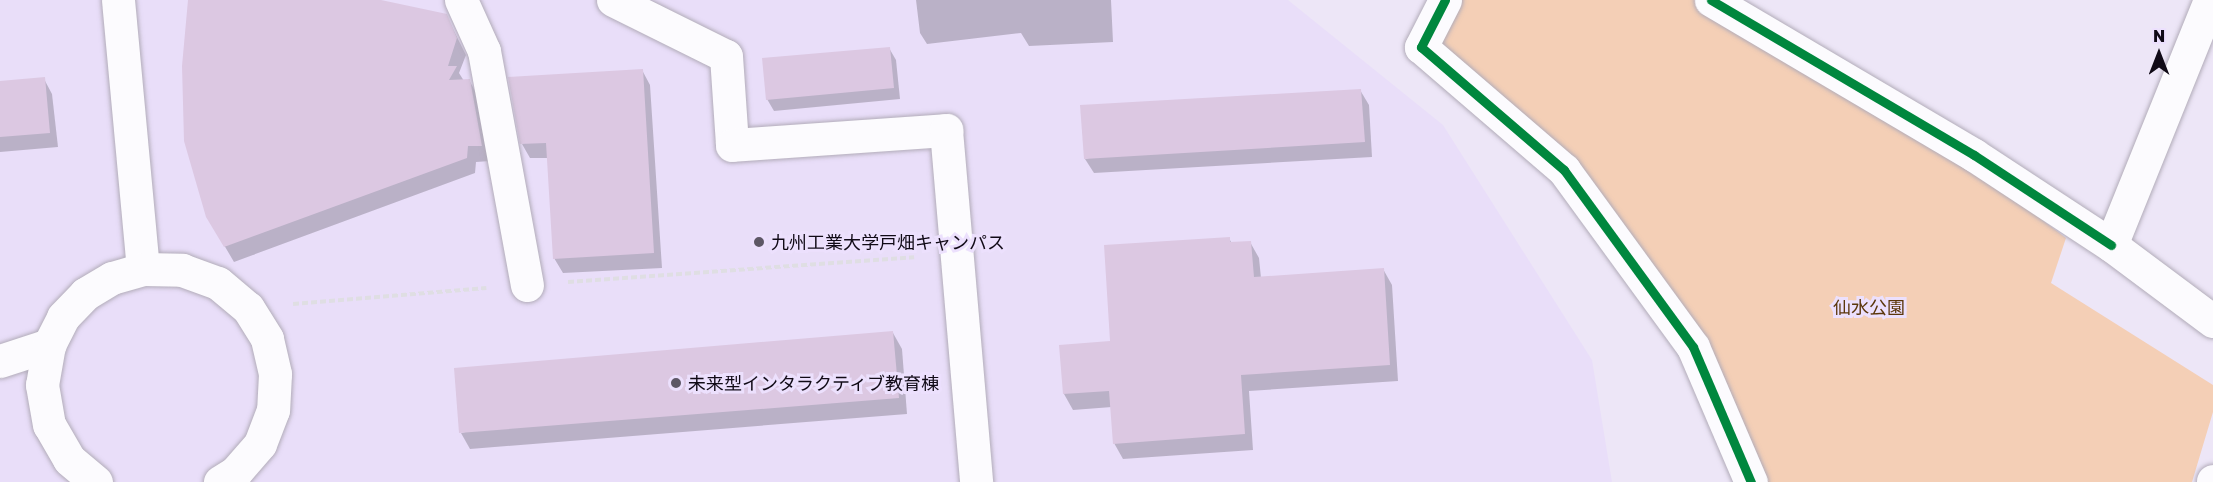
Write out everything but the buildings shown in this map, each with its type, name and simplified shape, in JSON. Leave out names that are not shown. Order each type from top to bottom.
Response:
[{"type":"street","points":[[118,0],[143,269]]},
{"type":"street","points":[[461,0],[484,51],[527,285]]},
{"type":"street","points":[[613,0],[726,56],[732,145],[946,130],[976,482]]},
{"type":"street","points":[[1445,0],[1421,47],[1564,170],[1693,347],[1751,482]]},
{"type":"street","points":[[1711,0],[1974,155],[2111,245],[2213,321]]},
{"type":"street","points":[[2111,245],[2210,0]]},
{"type":"street","points":[[96,482],[69,459],[49,424],[42,385],[49,345],[63,317],[85,294],[112,278],[143,269],[182,270],[218,284],[248,308],[267,339],[275,374],[273,410],[260,444],[238,479]]},
{"type":"street","points":[[0,361],[49,345]]},
{"type":"path","points":[[248,308],[957,254]]},
{"type":"shaded area","name":"九州工業大学戸畑キャンパス","points":[[0,0],[1288,0],[1443,125],[1592,360],[1612,482],[0,482]]},
{"type":"green space","name":"仙水公園","points":[[1445,0],[1712,0],[1889,104],[2066,238],[2051,283],[2213,385],[2213,412],[2192,482],[1764,482],[1564,170],[1421,47]]},
{"type":"cycle path","points":[[1445,0],[1421,47],[1564,170],[1693,347],[1751,482]]},
{"type":"cycle path","points":[[1711,0],[1974,155],[2111,245]]},
{"type":"place","name":"九州工業大学戸畑キャンパス","points":[[759,242]]},
{"type":"place","name":"未来型インタラクティブ教育棟","points":[[676,383]]}]
